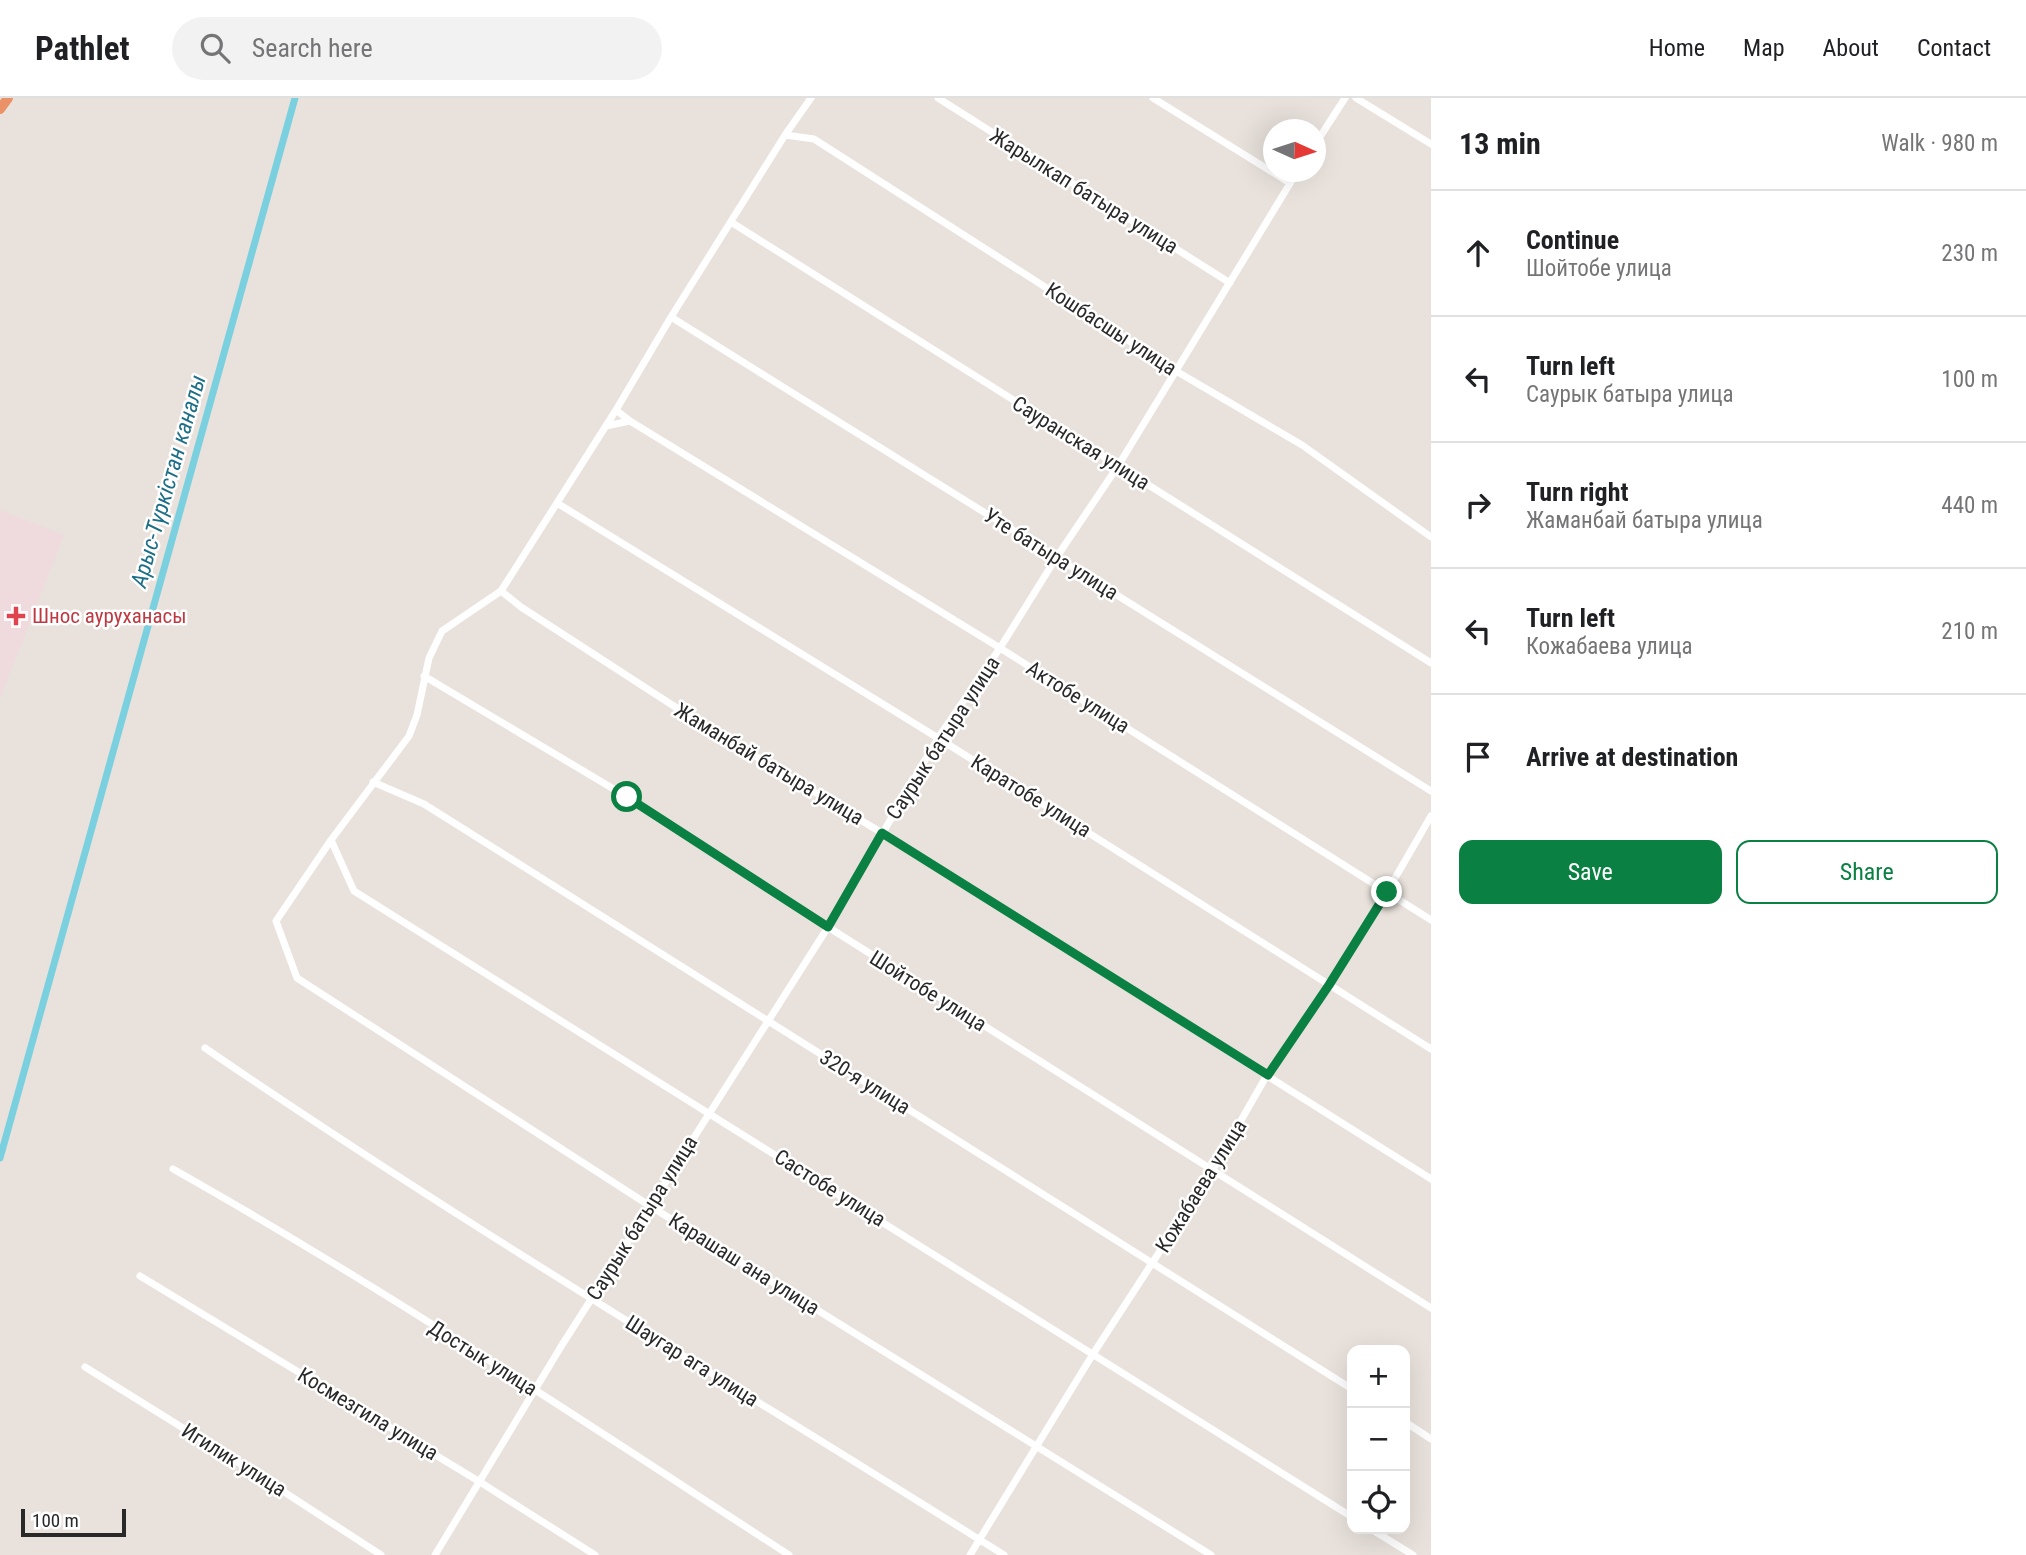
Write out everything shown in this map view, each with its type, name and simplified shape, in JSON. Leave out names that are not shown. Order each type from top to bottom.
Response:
[{"type":"highway","points":[[0,109],[8,98]]},
{"type":"street","points":[[331,840],[409,736],[417,715],[429,658],[442,631],[501,591],[785,135],[811,98]]},
{"type":"street","name":"Жарылкап батыра улица","points":[[938,98],[1230,284]]},
{"type":"street","points":[[1153,98],[1290,183]]},
{"type":"street","points":[[1326,127],[1345,98]]},
{"type":"street","points":[[1356,98],[1431,144]]},
{"type":"street","name":"Кошбасшы улица","points":[[785,135],[814,139],[1176,371],[1302,445],[1431,537]]},
{"type":"street","name":"Саурык батыра улица","points":[[435,1555],[592,1298],[828,927],[938,738],[1118,466],[1290,183]]},
{"type":"street","name":"Сауранская улица","points":[[731,222],[1431,663]]},
{"type":"street","name":"Уте батыра улица","points":[[671,317],[1431,791]]},
{"type":"street","name":"Актобе улица","points":[[616,410],[1431,920]]},
{"type":"street","points":[[606,426],[630,421]]},
{"type":"street","name":"Каратобе улица","points":[[557,503],[938,738],[1431,1049]]},
{"type":"street","name":"Жаманбай батыра улица","points":[[501,591],[521,607],[686,714],[882,833],[1431,1179]]},
{"type":"street","name":"Шойтобе улица","points":[[424,676],[627,797],[1431,1308]]},
{"type":"street","name":"320-я улица","points":[[373,782],[424,804],[1347,1386]]},
{"type":"street","name":"Кожабаева улица","points":[[970,1555],[1093,1354],[1212,1171],[1268,1075],[1329,985],[1431,816]]},
{"type":"street","name":"Карашаш ана улица","points":[[331,840],[276,921],[297,978],[650,1206],[1212,1555]]},
{"type":"street","name":"Састобе улица","points":[[331,840],[354,891],[1347,1514]]},
{"type":"street","name":"Шаугар ага улица","points":[[205,1048],[278,1098],[592,1298],[1004,1555]]},
{"type":"street","name":"Достык улица","points":[[173,1170],[256,1217],[536,1391],[789,1555]]},
{"type":"street","name":"Космезгила улица","points":[[140,1276],[480,1482],[595,1555]]},
{"type":"street","name":"Игилик улица","points":[[85,1367],[381,1555]]},
{"type":"street","points":[[1410,1425],[1431,1439]]},
{"type":"street","points":[[1379,1534],[1413,1555]]},
{"type":"shaded area","name":"Шнос ауруханасы","points":[[0,510],[64,535],[0,698]]},
{"type":"waterway","name":"Арыс-Түркістан каналы","points":[[0,1158],[295,98]]},
{"type":"place","name":"Шнос ауруханасы","points":[[16,616]]},
{"type":"route","points":[[627,797],[828,927],[882,833],[1268,1075],[1387,892]]}]
